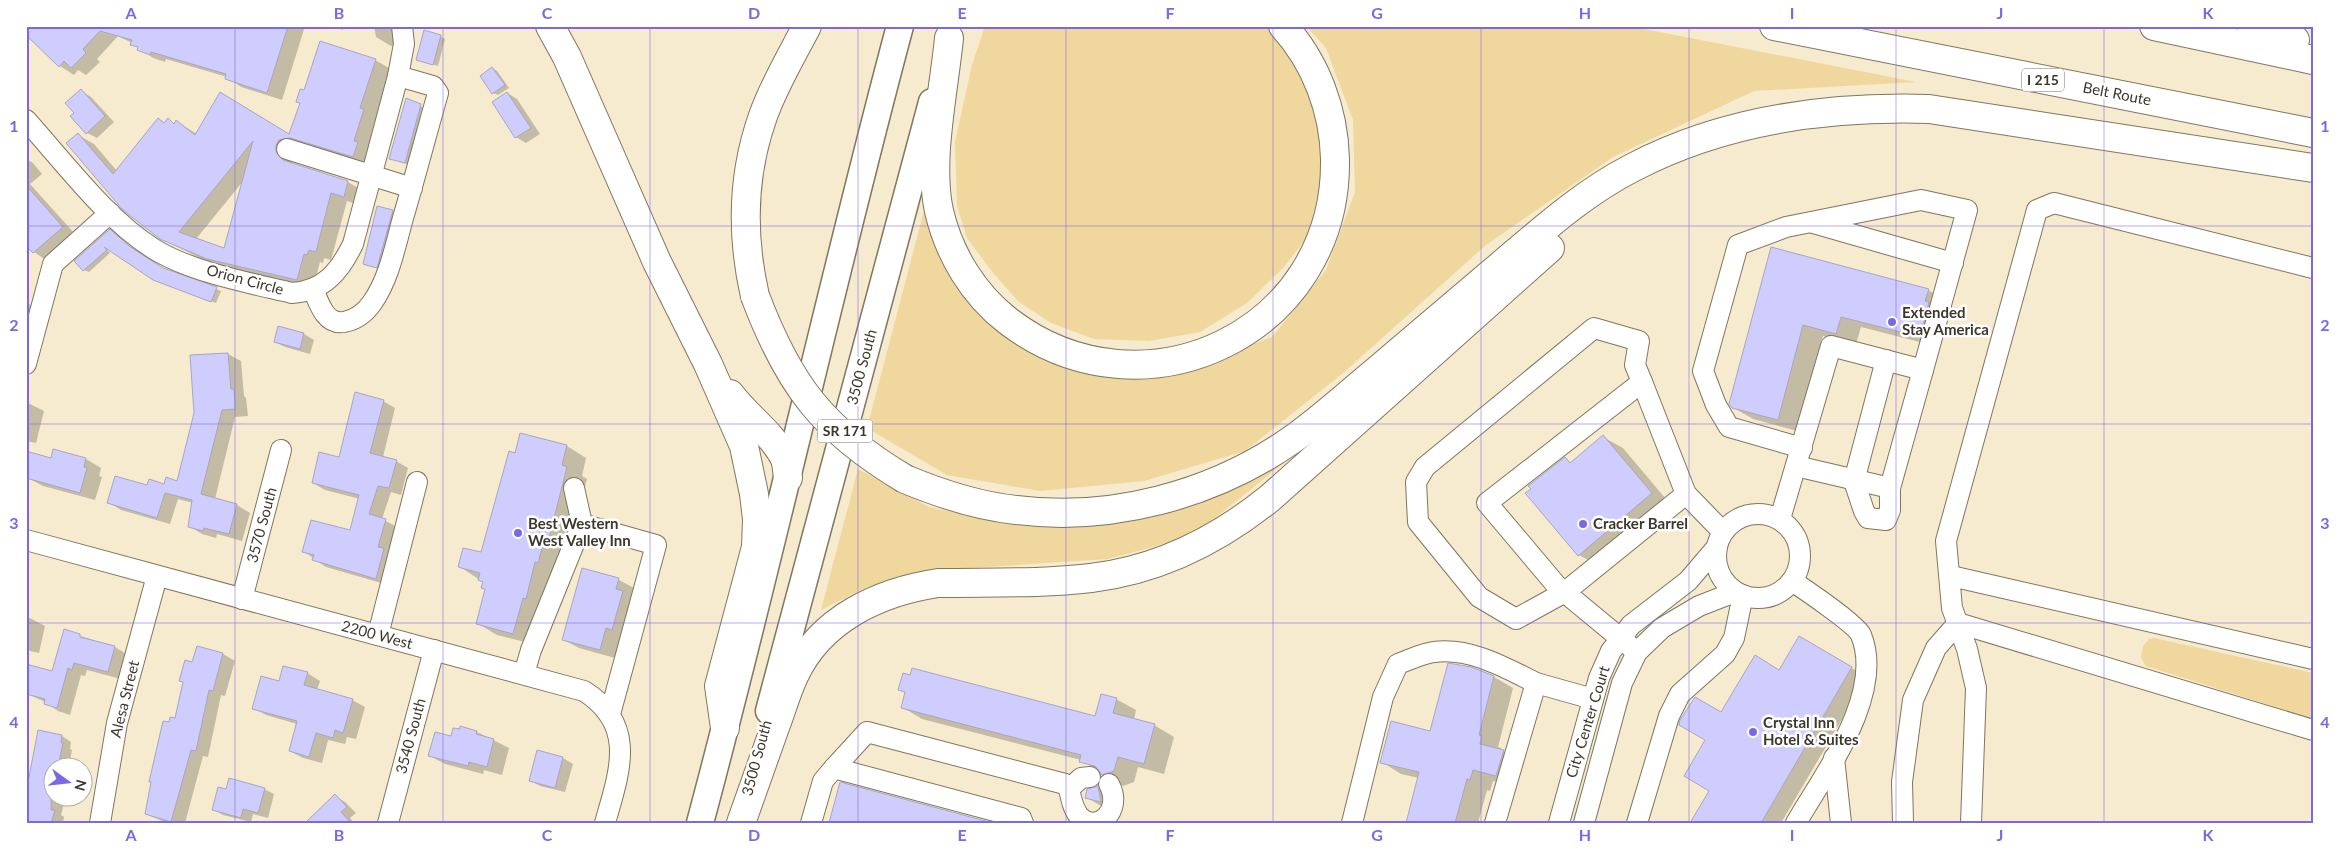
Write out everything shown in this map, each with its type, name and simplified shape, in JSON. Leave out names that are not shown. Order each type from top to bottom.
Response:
[{"type":"highway","points":[[550,26],[566,57],[657,262],[708,364],[744,446],[757,519],[756,547],[720,686],[725,728]]},
{"type":"highway","points":[[807,26],[764,114],[749,170],[745,224],[750,273],[756,296],[779,354],[816,410],[847,440],[905,480],[956,498],[986,505],[1038,512],[1116,508],[1173,496],[1206,485],[1267,455],[1320,418],[1558,217],[1606,182],[1665,152],[1735,128],[1798,116],[1854,111],[1903,108],[1954,111],[2313,168]]},
{"type":"highway","points":[[951,32],[936,153],[936,188],[944,228],[960,266],[986,301],[1002,316],[1037,340],[1077,357],[1097,362],[1145,365],[1192,358],[1220,347],[1246,332],[1267,316],[1291,290],[1307,267],[1322,235],[1333,193],[1335,150],[1333,128],[1328,107],[1311,66],[1283,26]]},
{"type":"highway","name":"Belt Route","points":[[1774,26],[2313,133]]},
{"type":"highway","points":[[2154,26],[2313,60]]},
{"type":"highway","points":[[2252,26],[2313,46]]},
{"type":"highway","points":[[740,823],[794,676],[819,639],[852,612],[882,596],[919,586],[938,583],[1091,578],[1139,569],[1185,552],[1230,528],[1257,508],[1569,230],[1615,197],[1655,174],[1724,144],[1792,124],[1854,111]]},
{"type":"highway","points":[[708,364],[740,408],[774,442],[785,460],[788,478]]},
{"type":"main road","name":"SR 171","points":[[700,823],[900,26]]},
{"type":"main road","name":"3500 South","points":[[740,823],[951,32]]},
{"type":"street","name":"Orion Circle","points":[[29,128],[110,213],[156,250],[218,275],[292,293],[314,289],[328,280],[344,264],[353,244],[398,76],[404,44],[402,26]]},
{"type":"street","points":[[314,289],[321,309],[332,320],[342,322],[353,320],[362,314],[377,295],[388,270],[438,93],[433,86],[398,76]]},
{"type":"street","points":[[287,149],[412,188]]},
{"type":"street","points":[[1886,360],[1854,481],[1868,518],[1879,520],[1886,520],[1890,510],[1890,488],[1967,210],[1921,200],[1786,227],[1738,244],[1703,371],[1716,405],[1728,427],[1854,481],[1890,488]]},
{"type":"street","points":[[1971,823],[1976,688],[1967,649],[1952,608],[1951,576],[1946,541],[2038,210],[2054,203],[2313,268]]},
{"type":"street","points":[[26,364],[53,264],[110,213]]},
{"type":"street","points":[[1810,222],[1953,263]]},
{"type":"street","points":[[1637,823],[1669,716],[1680,694],[1725,654],[1734,638],[1739,593],[1725,582],[1719,571],[1716,558],[1720,539],[1686,494],[1635,365],[1639,341],[1594,328],[1425,467],[1416,482],[1418,522],[1479,597],[1516,620],[1565,592],[1686,494]]},
{"type":"street","points":[[1796,823],[1846,736],[1862,698],[1867,660],[1860,633],[1809,591],[1792,581],[1801,559],[1800,548],[1789,526],[1780,519],[1830,346],[1923,370]]},
{"type":"street","points":[[1637,652],[1557,586],[1487,503],[1642,382]]},
{"type":"street","name":"3570 South","points":[[242,599],[281,450]]},
{"type":"street","points":[[378,635],[417,482]]},
{"type":"street","points":[[524,674],[531,650],[582,524],[574,488]]},
{"type":"street","name":"City Center Court","points":[[1559,823],[1604,665],[1620,637],[1642,615],[1688,581],[1732,522],[1743,516],[1755,513],[1768,514],[1780,519]]},
{"type":"street","points":[[582,524],[656,545],[610,714]]},
{"type":"street","name":"2200 West","points":[[26,540],[584,691],[594,697],[610,714],[620,744],[621,764],[605,823]]},
{"type":"street","name":"Alesa Street","points":[[100,823],[117,723],[157,576]]},
{"type":"street","points":[[1951,576],[2313,659]]},
{"type":"street","name":"City Center Court","points":[[1584,823],[1616,699],[1628,668],[1637,652],[1662,628],[1699,606],[1739,593],[1760,598],[1772,596],[1783,590],[1792,581]]},
{"type":"street","points":[[1958,623],[2313,730]]},
{"type":"street","points":[[1903,823],[1902,782],[1913,700],[1936,648],[1958,623]]},
{"type":"street","name":"3540 South","points":[[388,823],[434,650]]},
{"type":"street","points":[[1352,823],[1383,697],[1398,664],[1434,652],[1463,653],[1500,665],[1536,684],[1593,699]]},
{"type":"street","points":[[1495,823],[1536,684]]},
{"type":"street","points":[[811,823],[822,780],[867,732],[1065,784],[1069,790],[1073,805],[1089,821],[1105,819],[1114,806],[1115,798],[1100,780],[1081,778],[1069,790]]},
{"type":"street","points":[[1834,758],[1841,823]]},
{"type":"street","points":[[834,768],[1021,818],[1023,823]]},
{"type":"shaded area","points":[[985,26],[1273,26],[1305,70],[1324,154],[1320,186],[1308,236],[1283,268],[1247,303],[1200,332],[1149,341],[1094,339],[1051,323],[1019,302],[994,274],[967,238],[957,206],[955,142],[972,65]]},
{"type":"shaded area","points":[[1306,26],[1629,26],[1916,82],[1754,91],[1613,157],[1486,245],[1342,374],[1245,451],[1144,481],[1040,491],[947,475],[867,428],[925,207],[966,296],[1032,352],[1108,375],[1183,371],[1272,337],[1326,270],[1355,192],[1353,120],[1326,48]]},
{"type":"shaded area","points":[[1323,431],[1193,536],[1108,559],[925,571],[867,587],[821,610],[858,469],[929,507],[998,521],[1079,523]]},
{"type":"shaded area","points":[[2154,638],[2313,673],[2313,719],[2146,666],[2141,658],[2143,646],[2149,639]]},
{"type":"building","points":[[26,26],[288,26],[267,93],[225,79],[226,74],[151,52],[150,55],[137,50],[138,47],[130,45],[132,40],[100,31],[83,49],[86,53],[71,68],[64,61],[59,67],[26,35]]},
{"type":"building","points":[[424,30],[441,35],[433,65],[416,60]]},
{"type":"building","points":[[320,41],[376,59],[360,108],[364,109],[354,141],[358,142],[353,157],[290,138],[279,140],[276,145],[276,152],[283,160],[348,181],[344,197],[331,193],[316,252],[309,250],[307,255],[304,254],[297,280],[207,259],[160,239],[123,210],[66,143],[78,133],[113,174],[158,118],[164,123],[168,118],[174,124],[176,120],[195,135],[220,92],[289,134],[300,103],[296,102],[300,89],[304,90]],"holes":[[[253,141],[224,248],[179,232]]]},
{"type":"building","points":[[492,67],[505,85],[492,94],[480,76]]},
{"type":"building","points":[[81,89],[105,116],[86,134],[70,116],[74,113],[65,103]]},
{"type":"building","points":[[507,92],[531,128],[515,138],[492,102]]},
{"type":"building","points":[[406,98],[421,104],[405,163],[389,159]]},
{"type":"building","points":[[26,185],[63,227],[33,253],[26,246]]},
{"type":"building","points":[[377,206],[393,210],[377,268],[363,264]]},
{"type":"building","points":[[110,229],[129,246],[163,268],[217,287],[211,302],[153,280],[104,247],[107,250],[83,271],[74,261]]},
{"type":"building","name":"Extended Stay America","points":[[1771,247],[1929,289],[1925,301],[1929,302],[1920,337],[1841,317],[1836,334],[1803,325],[1778,420],[1732,408],[1729,404]]},
{"type":"building","points":[[278,326],[304,333],[300,349],[274,342]]},
{"type":"building","points":[[228,353],[235,409],[222,410],[201,494],[237,504],[229,534],[204,528],[203,531],[188,527],[192,500],[165,493],[157,518],[107,503],[115,476],[147,485],[149,479],[164,484],[166,477],[177,481],[194,413],[190,355]]},
{"type":"building","points":[[355,392],[384,400],[370,453],[397,460],[389,488],[378,486],[369,514],[386,519],[378,547],[384,548],[376,579],[312,560],[314,555],[302,552],[311,520],[350,530],[359,495],[312,483],[319,452],[339,457]]},
{"type":"building","name":"Best Western West Valley Inn","points":[[520,433],[567,445],[562,465],[567,467],[548,542],[544,541],[538,563],[535,562],[526,599],[523,598],[513,634],[476,624],[485,589],[481,588],[483,582],[478,580],[480,573],[458,567],[463,548],[481,552],[509,451],[515,453]]},
{"type":"building","name":"Cracker Barrel","points":[[1603,435],[1652,493],[1578,556],[1525,493],[1531,489],[1528,486],[1565,457],[1570,463]]},
{"type":"building","points":[[53,449],[86,458],[84,467],[87,468],[80,493],[26,478],[26,451],[51,458]]},
{"type":"building","points":[[582,568],[619,578],[616,589],[623,591],[612,630],[606,628],[600,650],[562,640]]},
{"type":"building","points":[[64,629],[80,634],[80,637],[115,646],[108,672],[74,663],[72,670],[68,668],[57,708],[44,704],[45,699],[26,694],[26,664],[52,671]]},
{"type":"building","name":"Crystal Inn Hotel & Suites","points":[[1799,636],[1852,667],[1761,823],[1690,823],[1709,791],[1684,776],[1705,740],[1679,725],[1680,720],[1695,697],[1721,712],[1755,655],[1779,670]]},
{"type":"building","points":[[197,646],[223,653],[213,691],[209,690],[196,751],[191,750],[171,822],[145,814],[151,782],[149,782],[163,721],[169,722],[170,717],[175,718],[183,682],[179,681],[185,660],[192,662]]},
{"type":"building","points":[[1448,663],[1471,667],[1494,676],[1479,735],[1482,736],[1480,744],[1504,750],[1496,776],[1473,770],[1470,780],[1467,779],[1455,823],[1406,823],[1419,772],[1380,763],[1391,721],[1430,731]]},
{"type":"building","points":[[283,666],[308,672],[304,685],[353,699],[343,733],[335,730],[333,738],[316,733],[309,757],[289,751],[297,721],[252,709],[261,676],[279,681]]},
{"type":"building","points":[[912,668],[1095,716],[1101,694],[1117,698],[1113,713],[1155,724],[1144,764],[1118,757],[1114,771],[1102,775],[1095,766],[1079,762],[1081,755],[901,708],[905,692],[898,690],[903,673],[910,675]]},
{"type":"building","points":[[460,726],[477,731],[476,734],[494,739],[487,767],[469,762],[468,766],[428,756],[435,732],[451,736],[453,728],[460,729]]},
{"type":"building","points":[[38,730],[62,735],[61,743],[63,743],[60,756],[42,756],[42,806],[51,806],[51,810],[55,810],[51,823],[26,823],[26,793]]},
{"type":"building","points":[[537,750],[563,757],[555,788],[529,781]]},
{"type":"building","points":[[229,778],[265,788],[258,813],[243,809],[241,818],[212,810],[218,787],[226,789]]},
{"type":"building","points":[[840,782],[993,823],[829,823]]},
{"type":"building","points":[[1098,786],[1101,802],[1085,798],[1087,789]]},
{"type":"building","points":[[335,794],[347,807],[341,812],[351,823],[305,823]]},
{"type":"place","name":"Extended Stay America","points":[[1892,322]]},
{"type":"place","name":"Cracker Barrel","points":[[1583,524]]},
{"type":"place","name":"Best Western West Valley Inn","points":[[518,533]]},
{"type":"place","name":"Crystal Inn Hotel & Suites","points":[[1753,732]]}]
